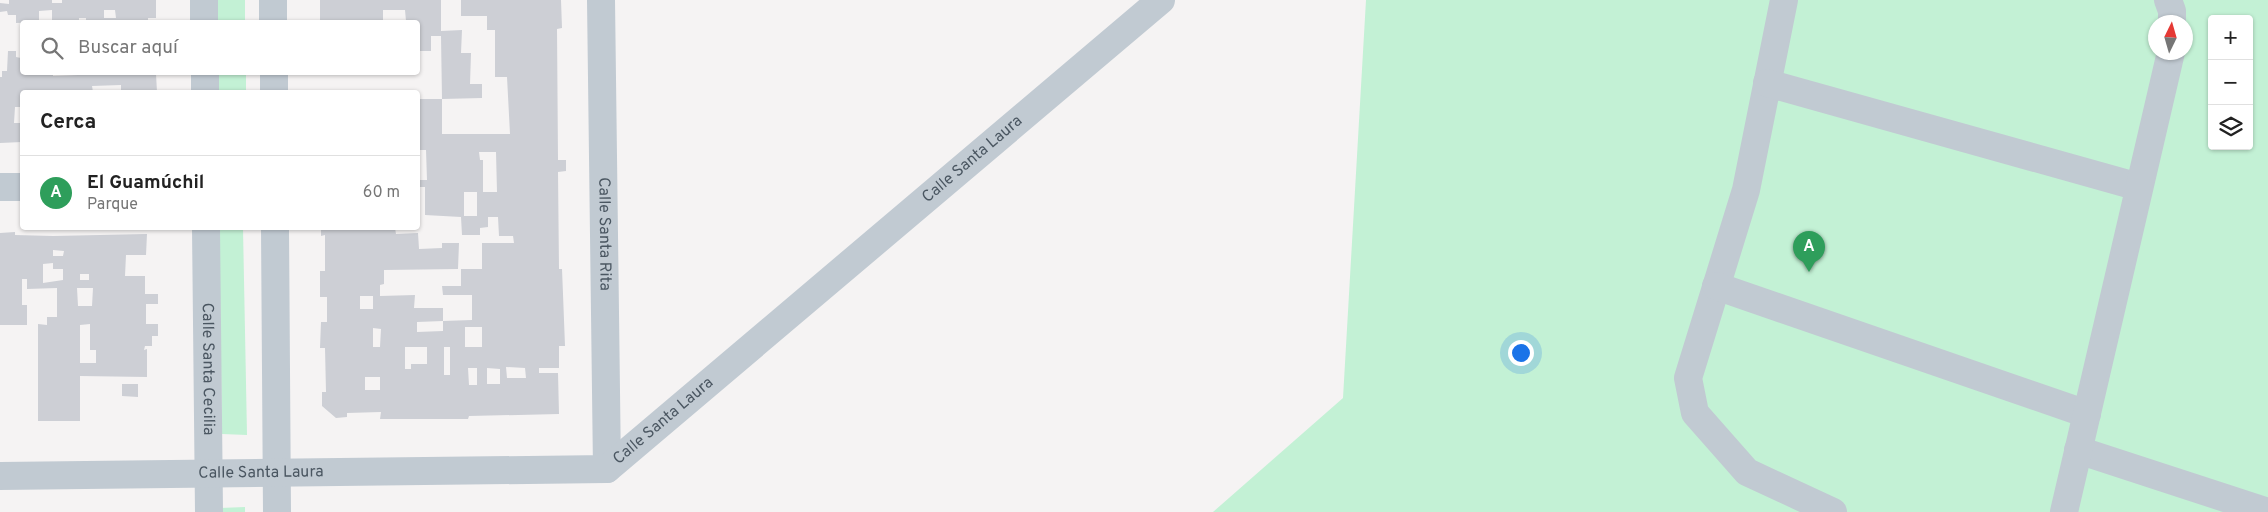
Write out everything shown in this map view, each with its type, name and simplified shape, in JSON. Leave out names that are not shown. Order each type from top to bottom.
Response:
[{"type":"street","points":[[204,0],[204,20]]},
{"type":"street","points":[[273,0],[273,20]]},
{"type":"street","name":"Calle Santa Laura","points":[[0,476],[607,469],[1161,0]]},
{"type":"street","points":[[1784,0],[1746,190],[1688,378],[1695,413],[1747,472],[1833,512]]},
{"type":"street","points":[[2168,0],[2172,15]]},
{"type":"street","name":"Calle Santa Rita","points":[[607,4],[607,469]]},
{"type":"street","points":[[2064,512],[2169,60]]},
{"type":"street","points":[[204,75],[205,90]]},
{"type":"street","points":[[274,75],[274,90]]},
{"type":"street","points":[[1767,83],[2139,187]]},
{"type":"street","points":[[0,187],[20,187]]},
{"type":"street","name":"Calle Santa Cecilia","points":[[206,230],[209,512]]},
{"type":"street","points":[[275,230],[277,512]]},
{"type":"street","points":[[1716,286],[2087,414]]},
{"type":"street","points":[[2078,450],[2268,512]]},
{"type":"green space","points":[[215,0],[245,0],[245,20],[216,20]]},
{"type":"green space","points":[[1366,0],[2268,0],[2268,512],[1213,512],[1343,398]]},
{"type":"green space","points":[[218,75],[246,75],[246,90],[219,90]]},
{"type":"green space","points":[[219,230],[243,230],[247,435],[222,434]]},
{"type":"green space","points":[[245,507],[245,512],[220,512],[220,508]]},
{"type":"building","points":[[9,0],[52,0],[52,3],[62,3],[62,0],[156,0],[156,18],[148,18],[148,20],[86,20],[86,18],[79,18],[79,20],[52,20],[52,10],[39,11],[39,20],[20,20],[20,23],[16,23],[16,15],[8,15],[7,11],[0,12],[0,3],[9,4]],"holes":[[[104,10],[115,10],[116,18],[104,18]]]},
{"type":"building","points":[[320,0],[441,0],[441,31],[462,30],[461,53],[471,53],[470,84],[482,84],[482,98],[442,99],[441,36],[431,36],[431,51],[420,51],[420,20],[406,20],[405,10],[383,10],[383,20],[320,20]]},
{"type":"building","points":[[461,0],[561,0],[562,28],[557,29],[558,160],[566,160],[566,171],[558,172],[559,269],[562,269],[565,346],[559,346],[559,368],[539,368],[539,373],[558,373],[559,414],[469,416],[468,419],[380,419],[381,412],[347,413],[347,417],[336,418],[322,406],[322,392],[326,392],[325,348],[320,348],[321,322],[327,322],[327,297],[320,297],[320,271],[325,271],[325,235],[321,236],[321,230],[395,230],[396,234],[418,233],[419,249],[442,248],[442,243],[459,243],[458,269],[384,270],[384,284],[380,285],[380,296],[415,295],[414,308],[443,308],[443,321],[472,320],[472,295],[443,295],[442,286],[461,286],[461,269],[482,269],[482,243],[514,243],[513,236],[499,236],[498,217],[488,217],[488,227],[480,228],[480,235],[462,235],[461,217],[425,215],[425,187],[420,187],[420,180],[427,180],[426,150],[420,150],[420,99],[442,99],[442,134],[510,134],[507,77],[495,77],[495,30],[487,30],[487,16],[461,16]],"holes":[[[479,152],[496,152],[497,192],[483,192],[483,160],[480,160]],[[464,192],[477,192],[477,216],[464,216]],[[360,296],[373,296],[373,309],[360,309]],[[443,321],[443,331],[417,332],[417,322]],[[465,327],[482,327],[482,347],[465,347]],[[373,328],[381,329],[380,347],[373,347]],[[405,347],[427,347],[427,364],[411,364],[411,369],[405,369]],[[444,347],[450,347],[450,375],[444,375]],[[506,367],[525,368],[526,378],[507,378]],[[468,368],[477,368],[477,385],[469,385]],[[487,368],[500,369],[500,384],[487,384]],[[365,377],[380,377],[380,390],[365,390]]]},
{"type":"building","points":[[8,51],[16,51],[16,57],[20,58],[20,75],[156,75],[157,90],[121,90],[121,85],[92,86],[93,90],[20,90],[20,107],[15,107],[14,123],[20,123],[20,142],[0,143],[0,77],[2,77],[2,71],[7,71]]},
{"type":"building","points":[[15,232],[15,235],[53,236],[147,234],[146,255],[126,255],[125,276],[145,276],[145,294],[158,294],[158,304],[146,304],[146,324],[158,324],[158,336],[152,336],[152,346],[145,346],[144,350],[147,349],[147,377],[80,376],[80,421],[38,421],[38,324],[47,325],[47,317],[57,317],[57,288],[27,289],[27,279],[22,279],[22,305],[27,305],[27,325],[0,325],[0,233]],"holes":[[[53,250],[64,251],[63,256],[53,256]],[[53,263],[53,269],[63,269],[63,280],[43,283],[43,264]],[[80,274],[89,274],[89,280],[80,280]],[[77,288],[93,288],[92,306],[78,306]],[[90,324],[90,350],[96,350],[96,363],[80,363],[80,325]]]},
{"type":"building","points":[[122,384],[138,384],[138,397],[122,396]]},
{"type":"place","name":"El Guamúchil","points":[[1809,272]]}]
